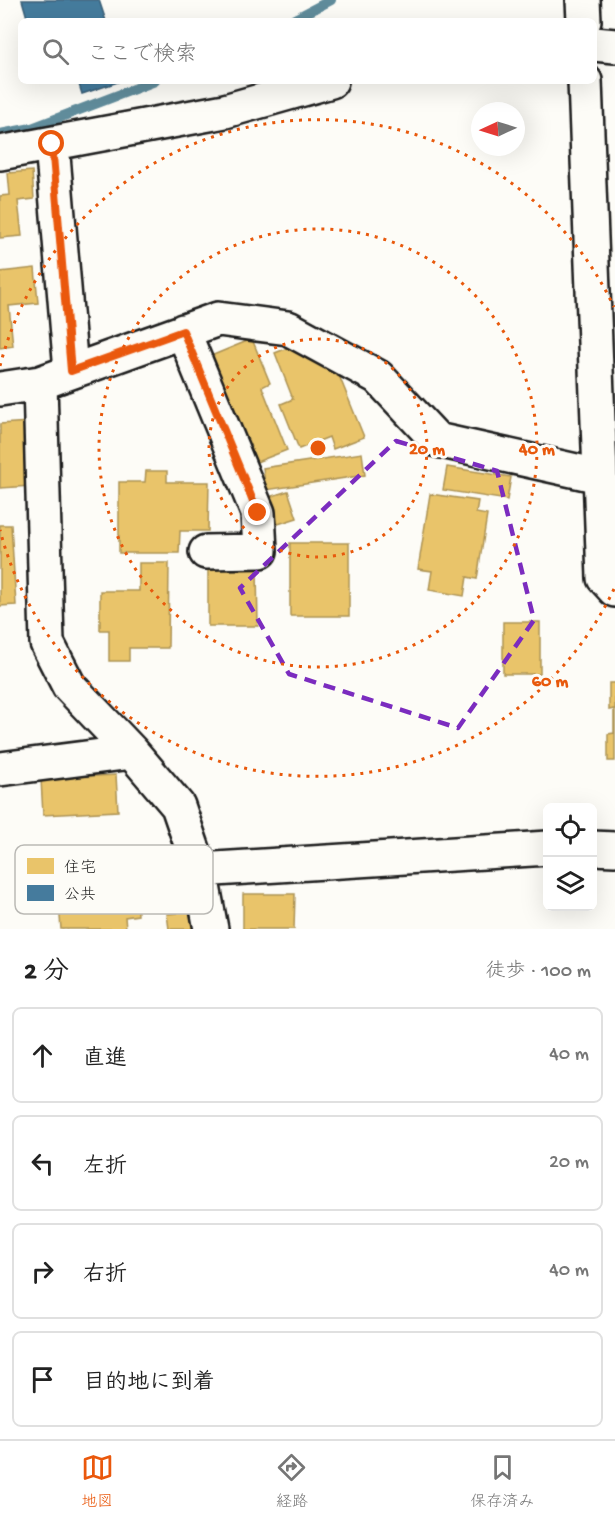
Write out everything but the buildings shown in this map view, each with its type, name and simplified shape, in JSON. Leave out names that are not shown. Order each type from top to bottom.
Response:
[{"type":"street","points":[[583,0],[584,18]]},
{"type":"street","points":[[597,44],[615,46]]},
{"type":"street","points":[[0,153],[225,111],[320,84]]},
{"type":"street","points":[[585,84],[604,578],[615,590]]},
{"type":"street","points":[[52,144],[71,371]]},
{"type":"street","points":[[0,389],[40,383],[218,319],[288,328],[378,377],[437,440],[599,476]]},
{"type":"street","points":[[183,331],[258,513],[260,551],[206,552]]},
{"type":"street","points":[[40,383],[47,643],[69,686],[132,752],[178,806],[191,845]]},
{"type":"street","points":[[0,769],[132,752]]},
{"type":"street","points":[[213,869],[543,848]]},
{"type":"street","points":[[597,848],[615,849]]},
{"type":"street","points":[[208,914],[211,929]]},
{"type":"highlighted area","points":[[396,441],[497,471],[534,620],[458,728],[289,674],[240,588]]},
{"type":"waterway","points":[[297,18],[331,0]]},
{"type":"waterway","points":[[0,134],[32,128],[147,84]]},
{"type":"route","points":[[52,144],[71,371],[183,331],[258,513]]}]
